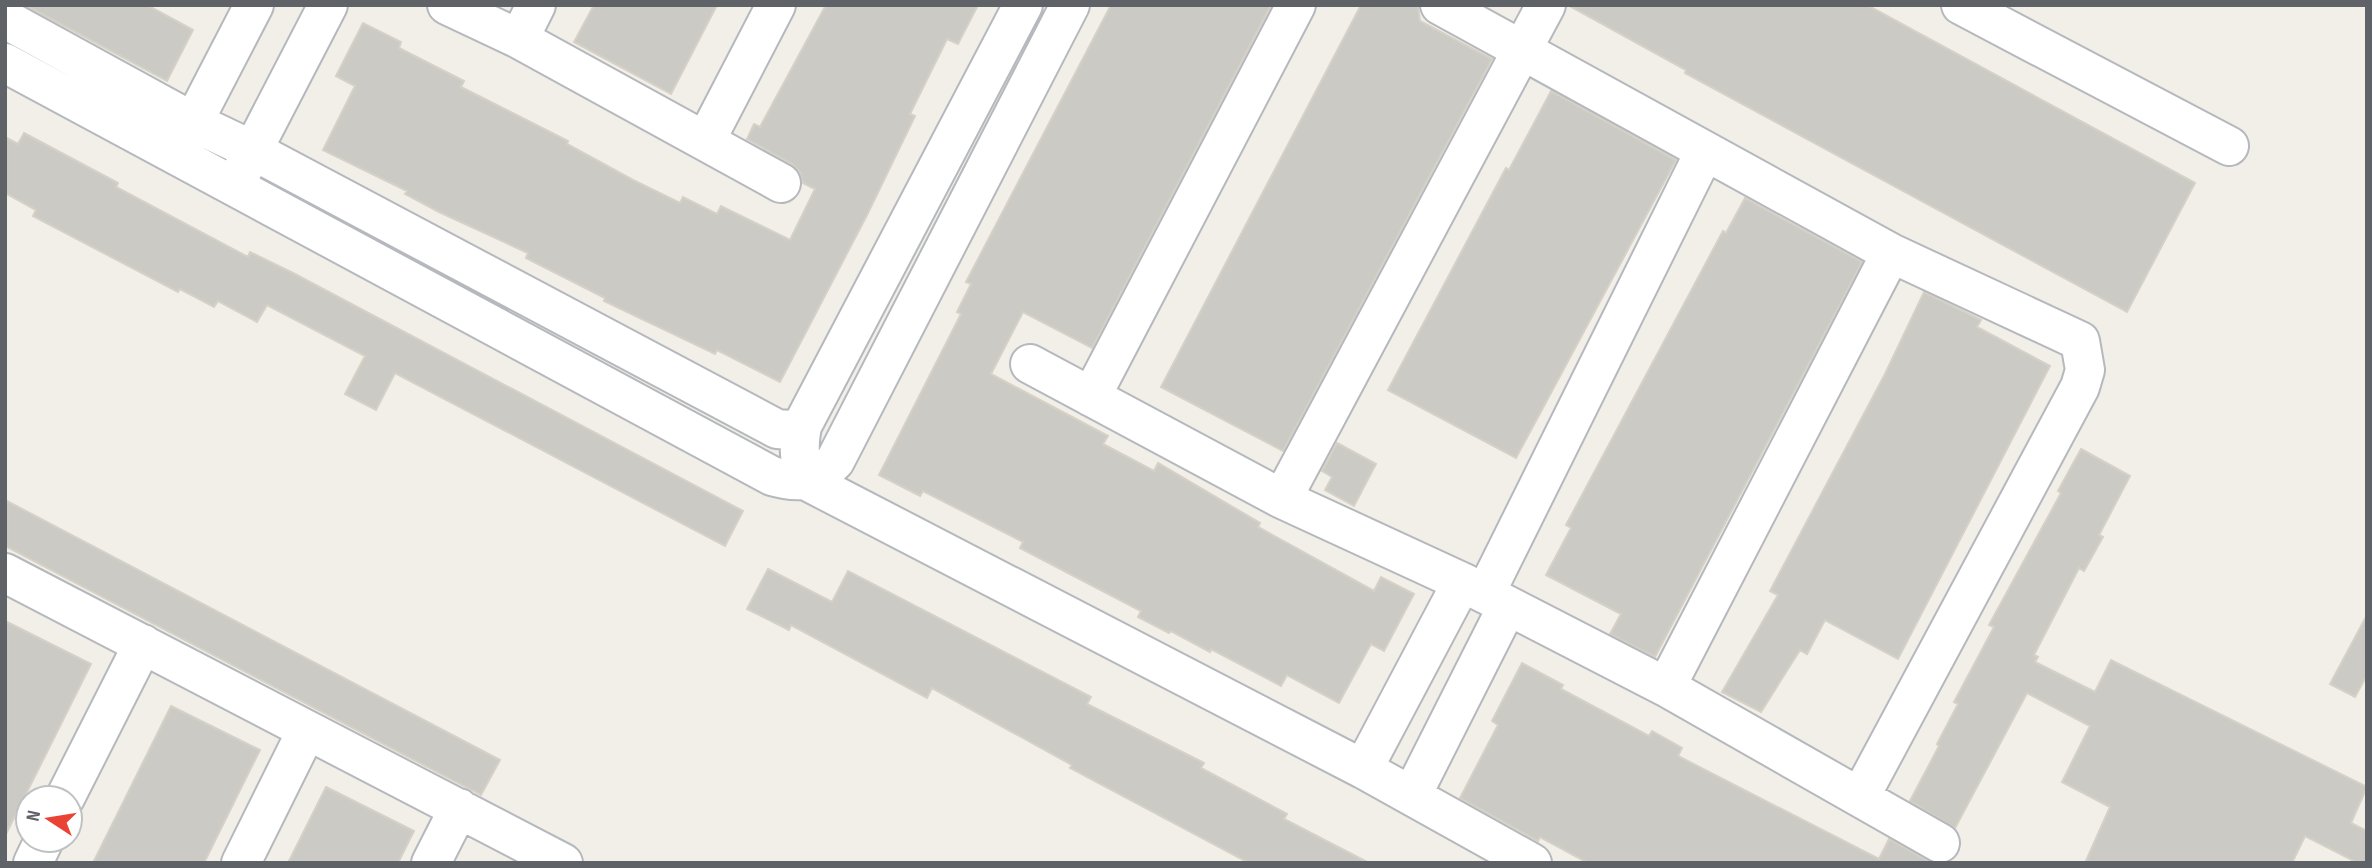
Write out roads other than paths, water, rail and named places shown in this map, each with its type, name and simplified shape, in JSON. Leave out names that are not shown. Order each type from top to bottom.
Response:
[{"type":"street","points":[[176,155],[254,5]]},
{"type":"street","points":[[235,187],[328,5]]},
{"type":"street","points":[[447,5],[519,39],[781,183]]},
{"type":"street","points":[[519,39],[536,5]]},
{"type":"street","points":[[706,140],[776,5]]},
{"type":"street","points":[[807,481],[800,464],[798,447],[802,426],[1023,5]]},
{"type":"street","points":[[807,481],[821,476],[835,461],[1070,5]]},
{"type":"street","points":[[1091,397],[1296,5]]},
{"type":"street","points":[[1440,5],[1891,253],[2070,333],[2080,341],[2085,370],[2080,387],[1860,797]]},
{"type":"street","points":[[1282,499],[1546,5]]},
{"type":"street","points":[[1961,5],[2229,146]]},
{"type":"street","points":[[5,19],[193,122],[252,150],[778,429],[791,430],[802,426]]},
{"type":"street","points":[[5,64],[772,476],[807,481],[1363,769],[1532,863]]},
{"type":"street","points":[[1412,795],[1485,595],[1705,151]]},
{"type":"street","points":[[916,208],[954,229]]},
{"type":"street","points":[[1666,687],[1891,253]]},
{"type":"street","points":[[1030,364],[1282,499],[1485,595],[1666,687],[1940,843]]},
{"type":"street","points":[[5,573],[306,732],[563,863]]},
{"type":"street","points":[[1363,769],[1485,595]]},
{"type":"street","points":[[72,784],[143,644]]},
{"type":"street","points":[[241,863],[306,732]]},
{"type":"street","points":[[432,863],[459,808]]}]
